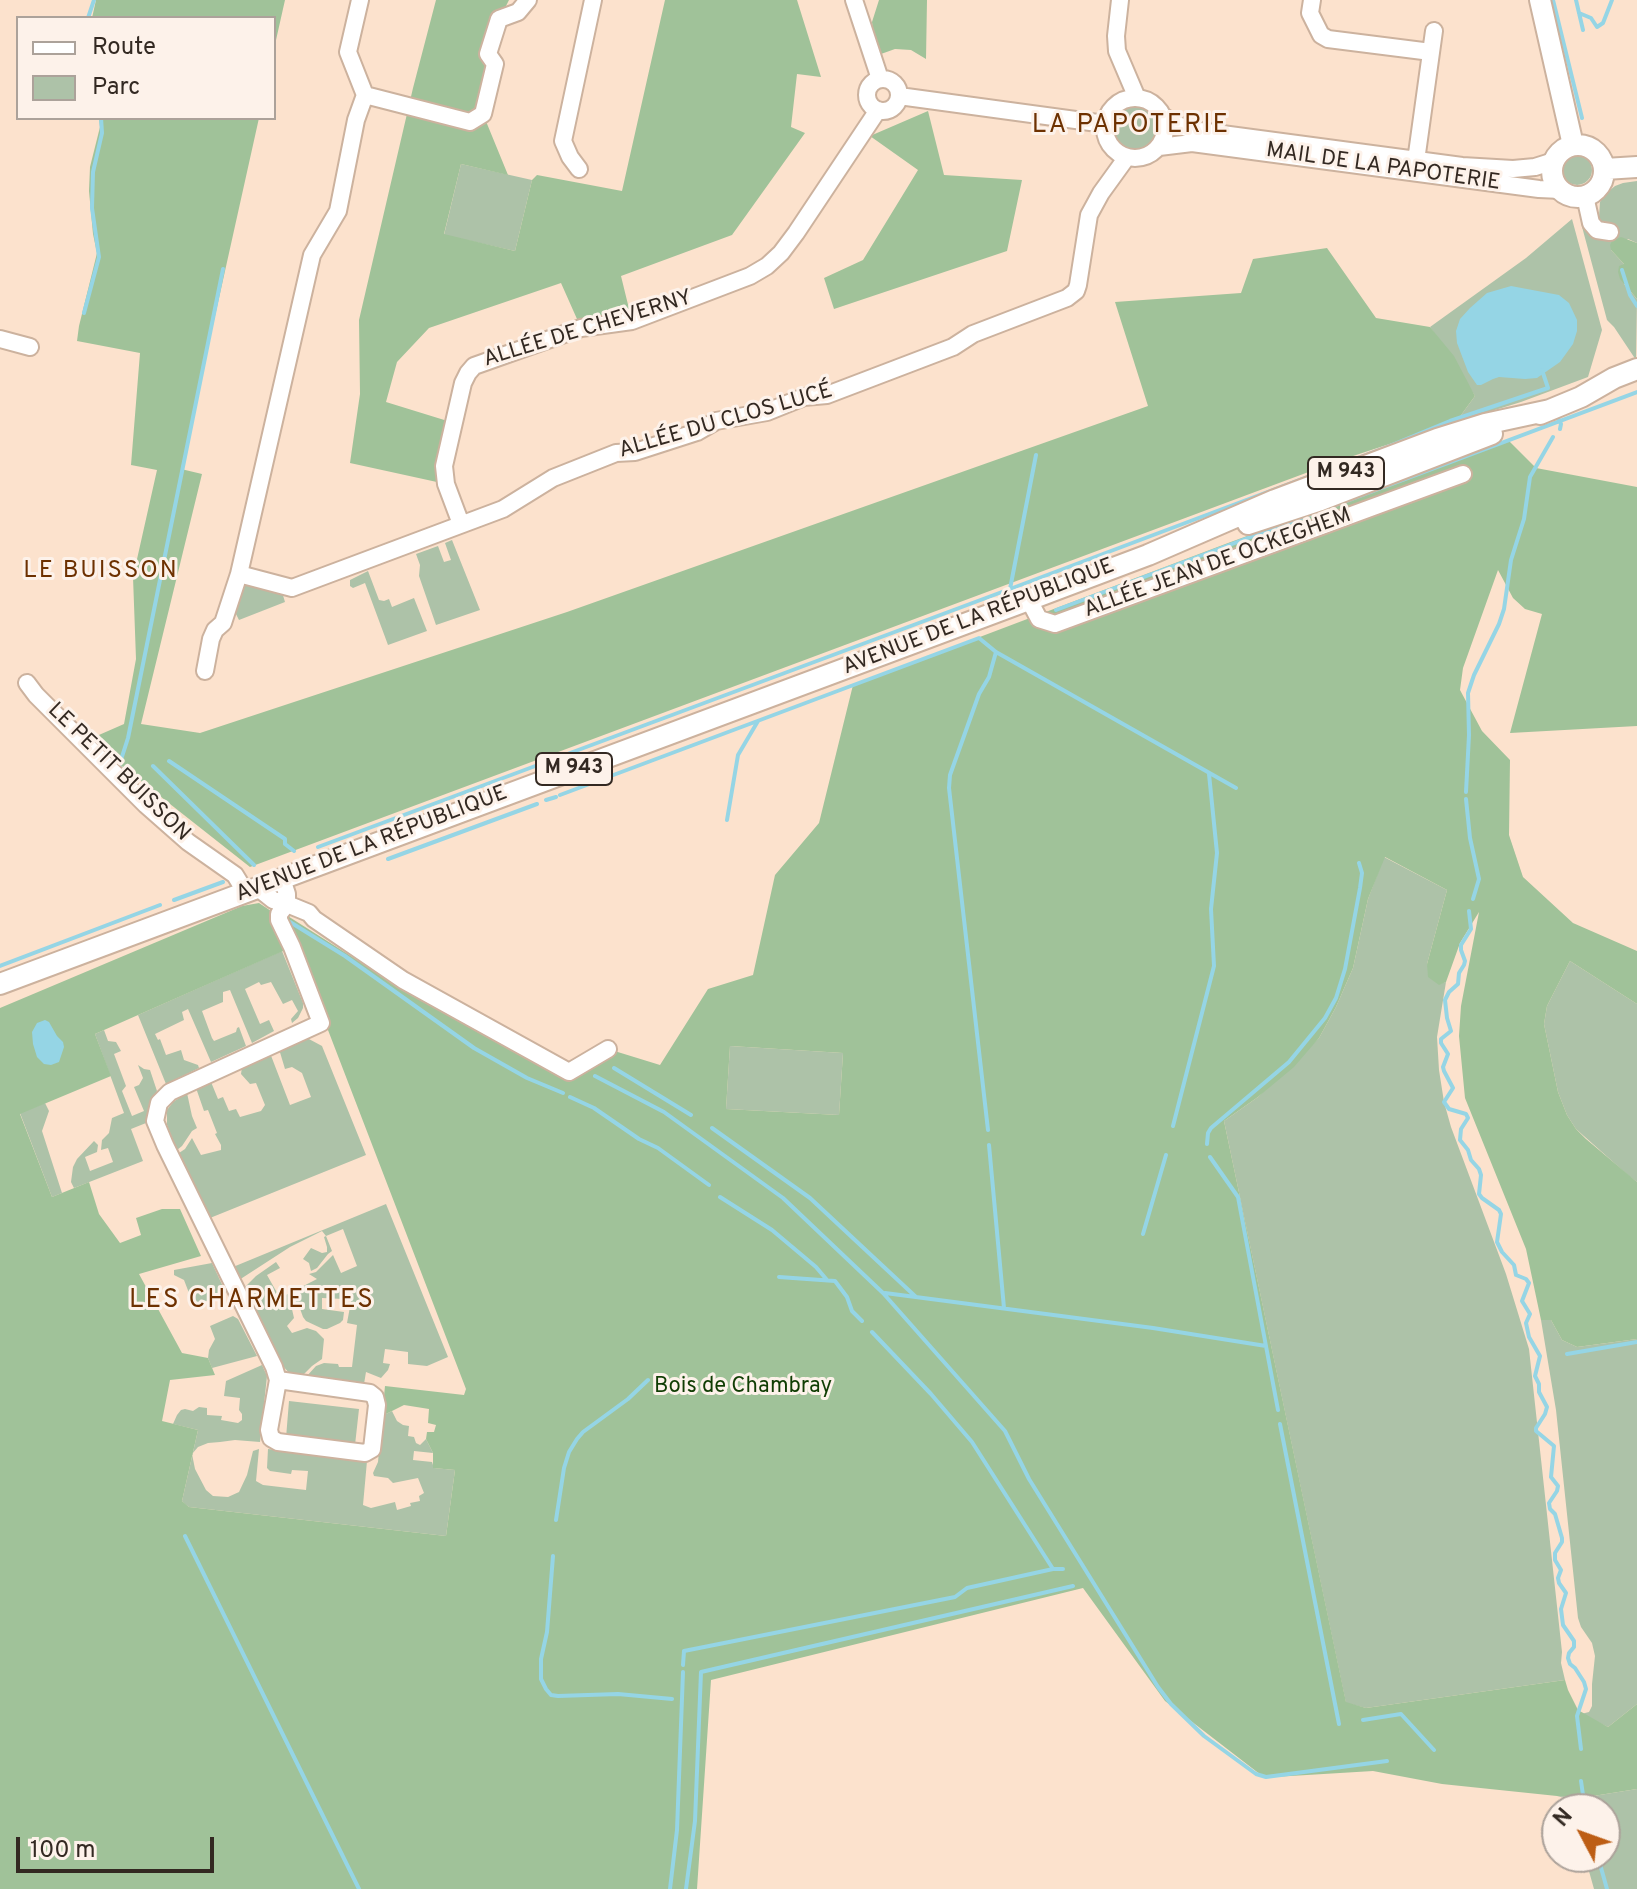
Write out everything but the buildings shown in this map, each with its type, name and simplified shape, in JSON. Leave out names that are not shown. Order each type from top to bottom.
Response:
[{"type":"main road","points":[[1540,0],[1573,145]]},
{"type":"main road","points":[[1573,145],[1590,147],[1602,160],[1605,169],[1600,186],[1585,196],[1577,197],[1561,190],[1553,177],[1554,161],[1565,148],[1573,145]]},
{"type":"main road","points":[[1605,169],[1637,167]]},
{"type":"main road","name":"AVENUE DE LA RÉPUBLIQUE","points":[[0,984],[1148,555],[1321,500],[1550,410],[1637,369]]},
{"type":"street","points":[[205,671],[211,639],[223,623],[239,574],[312,255],[338,211],[356,120],[365,95],[348,52],[360,0]]},
{"type":"street","points":[[365,95],[470,122],[483,114],[495,64],[488,54],[499,19],[518,12],[528,0]]},
{"type":"street","points":[[579,169],[563,141],[593,0]]},
{"type":"street","points":[[854,0],[880,79]]},
{"type":"street","points":[[1120,0],[1117,51],[1137,98]]},
{"type":"street","points":[[1312,0],[1310,13],[1321,35],[1328,39],[1431,52]]},
{"type":"street","points":[[1415,166],[1434,31]]},
{"type":"street","points":[[880,79],[894,83],[899,96],[892,108],[883,111],[870,104],[868,94],[872,85],[880,79]]},
{"type":"street","points":[[899,96],[1105,124]]},
{"type":"street","points":[[1126,99],[1147,100],[1163,116],[1164,137],[1150,155],[1127,157],[1110,145],[1105,124],[1116,105],[1126,99]]},
{"type":"street","name":"ALLÉE DE CHEVERNY","points":[[461,524],[446,484],[444,466],[463,383],[474,366],[581,328],[632,321],[738,281],[767,266],[796,233],[878,110]]},
{"type":"street","name":"MAIL DE LA PAPOTERIE","points":[[1163,116],[1192,130],[1561,190]]},
{"type":"street","name":"MAIL DE LA PAPOTERIE","points":[[1159,147],[1192,143],[1415,166],[1498,170],[1535,167],[1554,161]]},
{"type":"street","name":"ALLÉE DU CLOS LUCÉ","points":[[239,574],[292,588],[503,509],[560,475],[616,453],[635,452],[697,432],[716,421],[767,412],[804,397],[827,395],[953,347],[973,334],[1067,298],[1078,285],[1089,215],[1127,157]]},
{"type":"street","points":[[1585,196],[1591,223],[1597,230],[1610,232]]},
{"type":"street","points":[[0,339],[30,347]]},
{"type":"street","name":"ALLÉE JEAN DE OCKEGHEM","points":[[1029,600],[1039,619],[1055,624],[1463,474]]},
{"type":"street","name":"LE PETIT BUISSON","points":[[27,683],[146,805],[188,842],[252,890],[309,913],[403,980],[569,1072],[608,1049]]},
{"type":"street","points":[[278,1380],[370,1393],[377,1405],[372,1449],[365,1453],[278,1442],[271,1438],[269,1430],[278,1380],[274,1367],[155,1121],[159,1103],[170,1092],[321,1023],[279,920],[279,914],[287,904],[282,879]]},
{"type":"green space","points":[[96,0],[285,0],[276,40],[276,16],[92,16]]},
{"type":"green space","points":[[436,0],[509,0],[499,20],[483,114],[508,175],[461,164],[444,234],[515,251],[532,180],[537,175],[622,191],[665,0],[797,0],[821,77],[797,74],[791,127],[805,133],[732,235],[621,276],[632,321],[581,328],[561,283],[429,328],[397,362],[386,402],[454,423],[446,484],[350,463],[360,394],[359,320]]},
{"type":"green space","points":[[879,0],[927,0],[926,59],[911,50],[895,49],[881,54],[872,22]]},
{"type":"green space","points":[[1135,105],[1152,112],[1159,129],[1152,146],[1135,153],[1118,146],[1111,129],[1118,112]]},
{"type":"green space","points":[[928,111],[944,175],[1022,180],[1007,251],[834,309],[824,278],[863,260],[918,170],[870,136]]},
{"type":"green space","points":[[99,120],[259,120],[181,469],[202,474],[141,724],[200,733],[567,612],[1148,406],[1115,302],[1241,293],[1253,259],[1327,248],[1376,318],[1430,327],[1454,356],[1475,396],[1456,422],[1338,461],[250,867],[118,763],[92,738],[124,724],[136,659],[133,577],[157,470],[131,465],[140,353],[77,341],[97,253],[89,191],[90,167]]},
{"type":"green space","points":[[1577,155],[1588,159],[1592,170],[1588,181],[1577,185],[1566,181],[1562,170],[1566,159]]},
{"type":"green space","points":[[461,164],[532,180],[515,251],[444,235]]},
{"type":"green space","points":[[1637,181],[1637,243],[1628,239],[1611,250],[1624,264],[1624,284],[1637,299],[1636,360],[1607,320],[1581,223],[1615,236],[1614,223],[1605,225],[1595,219],[1599,217],[1600,202],[1615,186]]},
{"type":"green space","points":[[1572,219],[1602,330],[1588,377],[1456,422],[1475,396],[1430,327],[1526,258]]},
{"type":"green space","points":[[1621,237],[1637,243],[1637,299],[1620,279],[1619,266],[1624,264],[1611,250],[1612,241]]},
{"type":"green space","name":"Bois de Chambray","points":[[1508,440],[1536,468],[1637,487],[1637,726],[1510,733],[1542,614],[1525,609],[1513,598],[1498,570],[1463,668],[1460,690],[1482,731],[1510,760],[1509,835],[1523,877],[1573,923],[1637,951],[1637,1004],[1570,961],[1547,1006],[1544,1024],[1558,1092],[1567,1115],[1586,1139],[1637,1182],[1637,1339],[1577,1347],[1562,1340],[1551,1320],[1541,1320],[1526,1249],[1465,1098],[1459,1036],[1461,1006],[1479,912],[1460,943],[1446,982],[1439,985],[1428,977],[1427,964],[1447,890],[1385,857],[1368,899],[1353,968],[1319,1038],[1294,1067],[1224,1121],[1346,1702],[1366,1708],[1565,1680],[1578,1710],[1608,1727],[1637,1704],[1637,1789],[1612,1793],[1541,1794],[1442,1784],[1373,1771],[1274,1777],[1261,1775],[1165,1701],[1083,1588],[711,1680],[697,1889],[0,1889],[0,1008],[242,906],[259,903],[277,915],[290,948],[95,1034],[111,1076],[20,1114],[52,1197],[89,1182],[99,1214],[120,1243],[141,1235],[136,1218],[162,1209],[180,1209],[201,1256],[139,1274],[182,1353],[208,1358],[215,1375],[170,1380],[162,1421],[198,1430],[182,1501],[189,1507],[446,1536],[455,1470],[433,1468],[433,1453],[426,1439],[427,1432],[434,1432],[436,1425],[428,1423],[429,1409],[404,1405],[382,1416],[385,1386],[464,1395],[466,1389],[283,913],[403,989],[569,1071],[608,1049],[660,1065],[708,989],[753,975],[775,875],[819,823],[853,685]],"holes":[[[730,1046],[843,1053],[839,1115],[726,1109]]]},
{"type":"green space","points":[[452,540],[480,610],[436,625],[419,576],[420,565],[416,554],[438,546],[444,562],[451,560],[445,543]]},
{"type":"green space","points":[[368,571],[379,600],[389,599],[392,607],[414,598],[427,631],[388,645],[365,583],[353,588],[350,586],[350,580]]},
{"type":"green space","points":[[244,585],[282,592],[285,602],[239,620],[232,606]]},
{"type":"green space","points":[[1384,857],[1447,890],[1427,964],[1439,984],[1446,982],[1437,1037],[1439,1070],[1451,1127],[1506,1274],[1529,1349],[1565,1680],[1366,1708],[1346,1703],[1224,1121],[1258,1097],[1319,1038],[1353,968],[1368,899]]},
{"type":"green space","points":[[282,951],[303,1003],[298,1018],[292,1023],[291,1019],[298,1011],[292,1000],[283,1004],[271,982],[261,985],[259,982],[245,989],[260,1024],[269,1020],[274,1031],[252,1043],[230,990],[223,992],[223,1002],[202,1011],[212,1038],[214,1041],[236,1032],[239,1027],[246,1046],[211,1062],[188,1009],[182,1012],[184,1020],[155,1034],[166,1055],[181,1050],[184,1060],[199,1068],[166,1084],[138,1015]]},
{"type":"green space","points":[[1570,961],[1637,1004],[1637,1182],[1576,1129],[1558,1092],[1544,1024],[1547,1006]]},
{"type":"green space","points":[[104,1030],[108,1041],[116,1042],[121,1051],[114,1054],[126,1086],[122,1091],[132,1116],[144,1111],[134,1087],[143,1078],[138,1065],[150,1070],[157,1091],[146,1123],[131,1129],[143,1161],[74,1188],[71,1182],[73,1167],[94,1141],[98,1145],[97,1152],[85,1157],[90,1171],[113,1162],[108,1148],[101,1150],[102,1140],[109,1133],[112,1118],[124,1113],[95,1034]]},
{"type":"green space","points":[[307,1038],[322,1046],[366,1155],[210,1218],[179,1153],[192,1138],[201,1155],[221,1150],[208,1110],[204,1111],[196,1088],[211,1082],[218,1099],[223,1097],[229,1111],[236,1109],[240,1117],[261,1111],[265,1105],[256,1083],[250,1084],[241,1074],[242,1067],[270,1053],[290,1105],[311,1097],[302,1073],[292,1067],[285,1069],[279,1049]]},
{"type":"green space","points":[[730,1046],[843,1053],[839,1115],[726,1109]]},
{"type":"green space","points":[[187,1093],[197,1128],[177,1150],[167,1125],[167,1110]]},
{"type":"green space","points":[[45,1103],[49,1111],[42,1131],[62,1193],[52,1197],[20,1113]]},
{"type":"green space","points":[[386,1204],[448,1357],[427,1366],[408,1364],[408,1352],[385,1349],[383,1363],[390,1364],[381,1378],[366,1372],[364,1384],[306,1377],[316,1366],[324,1363],[352,1367],[357,1325],[347,1323],[352,1296],[346,1295],[344,1299],[322,1298],[322,1309],[344,1312],[340,1323],[327,1329],[306,1321],[298,1303],[291,1305],[294,1318],[287,1326],[292,1333],[307,1328],[324,1339],[322,1359],[301,1377],[291,1375],[281,1364],[244,1288],[276,1262],[280,1268],[267,1275],[280,1298],[317,1279],[309,1274],[316,1272],[333,1255],[341,1273],[357,1266],[343,1229],[326,1236],[322,1231],[290,1247],[239,1280],[233,1267]]},
{"type":"green space","points":[[326,1236],[332,1251],[311,1271],[309,1263],[303,1259],[311,1248],[327,1252]]},
{"type":"green space","points":[[212,1263],[226,1293],[194,1306],[184,1280],[174,1275],[174,1270]]},
{"type":"green space","points":[[233,1316],[238,1319],[257,1356],[212,1368],[208,1358],[215,1339],[210,1326]]},
{"type":"green space","points":[[1541,1320],[1551,1320],[1562,1340],[1577,1347],[1637,1339],[1637,1704],[1608,1727],[1581,1714],[1589,1712],[1592,1706],[1595,1656],[1592,1643],[1578,1618],[1556,1410]]},
{"type":"green space","points":[[262,1365],[267,1376],[260,1442],[235,1440],[208,1443],[193,1453],[198,1430],[173,1424],[177,1415],[185,1409],[207,1408],[207,1415],[222,1416],[221,1420],[238,1423],[242,1420],[240,1398],[224,1396],[226,1381]]},
{"type":"green space","points":[[289,1401],[359,1409],[355,1445],[286,1438]]},
{"type":"green space","points":[[392,1411],[397,1421],[409,1426],[408,1436],[414,1437],[420,1445],[426,1439],[433,1453],[414,1451],[413,1460],[432,1462],[434,1468],[455,1470],[446,1536],[189,1507],[182,1501],[192,1455],[195,1469],[206,1490],[213,1496],[228,1497],[239,1492],[253,1451],[259,1449],[256,1481],[263,1485],[306,1490],[308,1471],[292,1470],[291,1474],[270,1471],[267,1468],[268,1449],[367,1461],[363,1505],[371,1508],[395,1502],[397,1510],[420,1501],[419,1496],[424,1493],[418,1478],[393,1483],[388,1478],[374,1476],[382,1416]]},
{"type":"green space","points":[[1637,1789],[1637,1889],[1594,1889],[1590,1873],[1621,1873],[1621,1793],[1612,1793]]},
{"type":"water","points":[[1511,286],[1559,295],[1569,303],[1577,320],[1573,344],[1560,362],[1537,378],[1499,377],[1477,385],[1468,372],[1457,343],[1456,331],[1460,319],[1487,293]]},
{"type":"water","points":[[45,1020],[64,1047],[59,1062],[51,1065],[44,1064],[37,1057],[33,1044],[32,1032],[37,1023]]},
{"type":"waterway","points":[[89,16],[94,0]]},
{"type":"waterway","points":[[1553,0],[1582,118]]},
{"type":"waterway","points":[[1576,0],[1583,30]]},
{"type":"waterway","points":[[1579,13],[1591,18],[1597,27],[1603,23],[1612,0]]},
{"type":"waterway","points":[[84,313],[99,257],[92,208],[93,172],[102,133],[101,120]]},
{"type":"waterway","points":[[125,774],[119,766],[128,738],[223,269]]},
{"type":"waterway","points":[[1622,270],[1637,306]]},
{"type":"waterway","points":[[318,847],[1450,421],[1548,388],[1542,370]]},
{"type":"waterway","points":[[1056,610],[1637,392]]},
{"type":"waterway","points":[[1558,418],[1560,429]]},
{"type":"waterway","points":[[1466,792],[1468,693],[1504,609],[1511,560],[1524,519],[1530,477],[1553,437]]},
{"type":"waterway","points":[[1010,589],[1036,455]]},
{"type":"waterway","points":[[560,795],[979,638],[996,652],[1236,788]]},
{"type":"waterway","points":[[988,1130],[949,788],[950,775],[996,652]]},
{"type":"waterway","points":[[727,820],[738,755],[758,721]]},
{"type":"waterway","points":[[169,761],[285,839],[285,844],[294,851]]},
{"type":"waterway","points":[[153,766],[254,865]]},
{"type":"waterway","points":[[1173,1126],[1214,966],[1211,909],[1217,853],[1209,774]]},
{"type":"waterway","points":[[546,800],[556,797]]},
{"type":"waterway","points":[[1466,799],[1479,879],[1473,899]]},
{"type":"waterway","points":[[388,859],[537,804]]},
{"type":"waterway","points":[[1207,1144],[1211,1128],[1289,1062],[1325,1018],[1336,998],[1345,969],[1360,888],[1362,873],[1359,863]]},
{"type":"waterway","points":[[174,900],[223,882]]},
{"type":"waterway","points":[[0,966],[160,905]]},
{"type":"waterway","points":[[1469,911],[1471,929],[1461,945],[1464,965],[1458,984],[1445,1000],[1451,1031],[1441,1039],[1448,1054],[1443,1067],[1453,1088],[1444,1102],[1449,1109],[1466,1114],[1468,1118],[1461,1129],[1460,1140],[1479,1169],[1479,1194],[1499,1210],[1497,1242],[1514,1265],[1516,1275],[1529,1283],[1522,1301],[1530,1314],[1526,1323],[1529,1337],[1540,1356],[1535,1376],[1547,1407],[1536,1431],[1554,1446],[1551,1477],[1558,1486],[1549,1503],[1562,1538],[1555,1560],[1561,1570],[1559,1583],[1566,1593],[1561,1609],[1563,1625],[1574,1641],[1568,1658],[1570,1664],[1586,1689],[1577,1716],[1581,1749]]},
{"type":"waterway","points":[[290,922],[345,956],[474,1048],[527,1078],[563,1093]]},
{"type":"waterway","points":[[614,1068],[691,1115]]},
{"type":"waterway","points":[[595,1076],[664,1112],[783,1198],[883,1293],[1005,1431],[1029,1479],[1158,1687],[1204,1736],[1256,1774],[1266,1777],[1387,1761]]},
{"type":"waterway","points":[[570,1097],[594,1108],[639,1139],[658,1148],[709,1185]]},
{"type":"waterway","points":[[712,1128],[810,1198],[916,1297]]},
{"type":"waterway","points":[[989,1145],[1004,1308]]},
{"type":"waterway","points":[[1143,1234],[1166,1155]]},
{"type":"waterway","points":[[1210,1157],[1238,1197],[1278,1410]]},
{"type":"waterway","points":[[720,1197],[772,1230],[827,1280]]},
{"type":"waterway","points":[[779,1277],[835,1281],[847,1297],[852,1311],[862,1321]]},
{"type":"waterway","points":[[885,1293],[1266,1346]]},
{"type":"waterway","points":[[872,1332],[972,1442],[1053,1569]]},
{"type":"waterway","points":[[1567,1354],[1637,1342]]},
{"type":"waterway","points":[[556,1520],[564,1468],[577,1439],[648,1380]]},
{"type":"waterway","points":[[1280,1424],[1339,1724]]},
{"type":"waterway","points":[[185,1536],[359,1889]]},
{"type":"waterway","points":[[553,1556],[547,1632],[541,1659],[541,1679],[546,1689],[551,1695],[558,1696],[618,1694],[672,1699]]},
{"type":"waterway","points":[[683,1665],[684,1651],[955,1597],[967,1588],[1063,1569]]},
{"type":"waterway","points":[[686,1889],[695,1821],[701,1672],[1073,1586]]},
{"type":"waterway","points":[[670,1889],[677,1830],[683,1672]]},
{"type":"waterway","points":[[1363,1720],[1401,1714],[1434,1750]]},
{"type":"waterway","points":[[1581,1781],[1583,1793]]},
{"type":"waterway","points":[[1602,1873],[1607,1889]]},
{"type":"district","name":"LA PAPOTERIE","points":[[1131,127]]},
{"type":"district","name":"LE BUISSON","points":[[101,572]]},
{"type":"district","name":"LES CHARMETTES","points":[[252,1302]]}]
